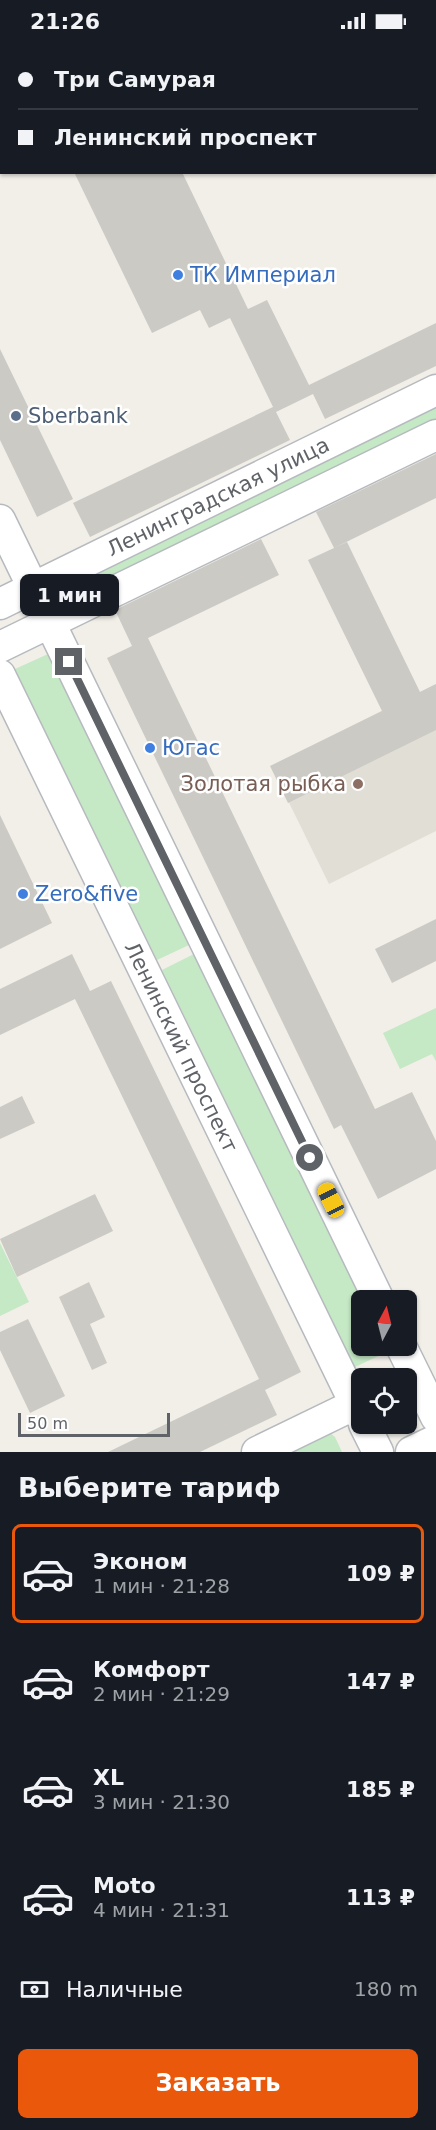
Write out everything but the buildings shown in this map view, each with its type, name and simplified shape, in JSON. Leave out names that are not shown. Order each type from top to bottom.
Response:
[{"type":"main road","name":"Ленинградская улица","points":[[0,604],[436,390]]},
{"type":"main road","name":"Ленинградская улица","points":[[0,647],[436,435]]},
{"type":"main road","points":[[0,520],[375,1290]]},
{"type":"main road","name":"Ленинский проспект","points":[[0,675],[351,1394]]},
{"type":"main road","points":[[417,1386],[436,1416]]},
{"type":"main road","points":[[257,1452],[351,1415]]},
{"type":"main road","name":"Ленинский проспект","points":[[370,1434],[378,1452]]},
{"type":"main road","points":[[411,1452],[436,1440]]},
{"type":"shaded area","name":"Золотая рыбка","points":[[436,684],[436,831],[329,884],[271,766]]},
{"type":"green space","points":[[436,399],[436,423],[78,594],[72,588],[71,583]]},
{"type":"green space","points":[[48,654],[189,945],[157,960],[15,669]]},
{"type":"green space","points":[[194,954],[357,1290],[351,1290],[351,1356],[378,1356],[355,1367],[162,970]]},
{"type":"green space","points":[[436,1008],[436,1061],[432,1054],[400,1069],[383,1033]]},
{"type":"green space","points":[[0,1243],[29,1302],[0,1316]]},
{"type":"green space","points":[[329,1432],[335,1437],[342,1452],[277,1452]]},
{"type":"place","name":"ТК Империал","points":[[178,275]]},
{"type":"place","name":"Sberbank","points":[[16,416]]},
{"type":"place","name":"Югас","points":[[150,748]]},
{"type":"place","name":"Золотая рыбка","points":[[358,784]]},
{"type":"place","name":"Zero&five","points":[[23,894]]},
{"type":"route","points":[[69,662],[310,1158]]}]
